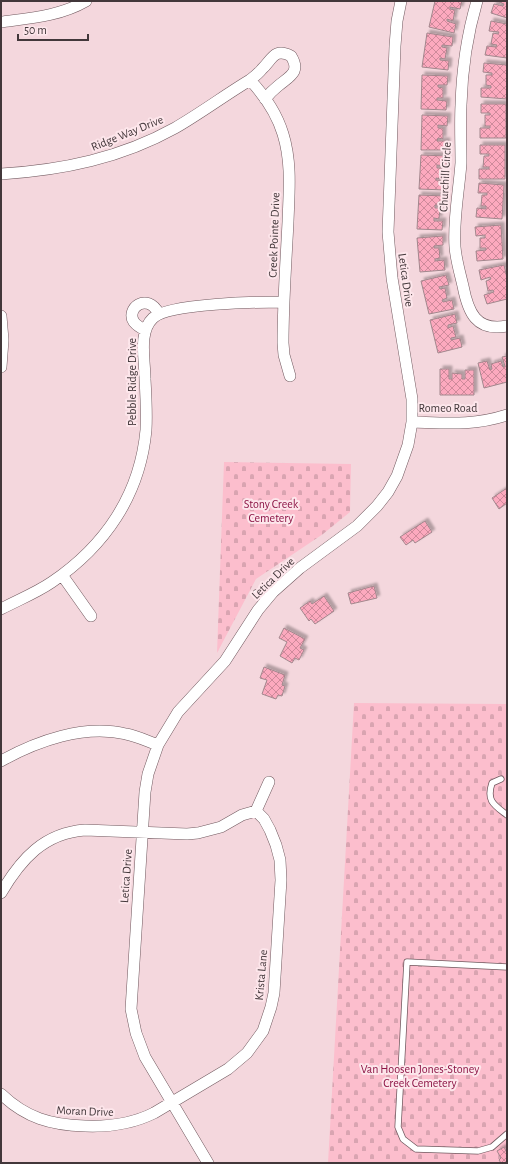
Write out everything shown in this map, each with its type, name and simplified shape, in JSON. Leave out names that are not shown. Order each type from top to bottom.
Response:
[{"type":"street","points":[[1,22],[55,14],[86,1]]},
{"type":"street","name":"Letica Drive","points":[[208,1163],[149,1065],[140,1046],[131,1008],[146,782],[158,745],[172,721],[185,703],[225,661],[266,600],[300,568],[358,526],[378,506],[401,466],[408,445],[412,422],[411,390],[392,278],[388,232],[395,54],[397,21],[401,1]]},
{"type":"street","name":"Churchill Circle","points":[[477,1],[469,33],[462,80],[461,162],[455,248],[468,305],[475,318],[481,324],[489,326],[507,326]]},
{"type":"street","name":"Ridge Way Drive","points":[[1,174],[63,168],[102,159],[143,144],[176,127],[250,80],[263,69],[277,53],[282,52],[291,56],[295,65],[295,70],[292,75],[274,89],[265,99]]},
{"type":"street","points":[[250,80],[265,99]]},
{"type":"street","name":"Creek Pointe Drive","points":[[265,99],[274,113],[283,133],[288,158],[289,191],[283,344],[284,355],[290,376]]},
{"type":"street","points":[[159,314],[170,310],[218,304],[242,302],[284,302]]},
{"type":"street","name":"Pebble Ridge Drive","points":[[1,609],[46,586],[84,557],[100,542],[122,508],[134,482],[146,430],[145,330],[151,320],[159,314],[156,308],[151,304],[141,303],[134,308],[132,318],[134,323],[145,330]]},
{"type":"street","points":[[1,316],[3,340],[1,367]]},
{"type":"street","name":"Romeo Road","points":[[412,422],[472,423],[491,420],[507,415]]},
{"type":"street","points":[[62,575],[91,616]]},
{"type":"street","points":[[1,761],[39,743],[93,731],[125,734],[158,745]]},
{"type":"street","points":[[1,893],[16,868],[25,858],[39,846],[54,838],[69,832],[85,830],[187,834],[198,833],[221,827],[242,815],[256,811],[269,782]]},
{"type":"street","name":"Krista Lane","points":[[172,1102],[228,1069],[247,1053],[263,1031],[271,1008],[274,993],[280,887],[280,860],[270,830],[264,819],[256,811]]},
{"type":"street","name":"Moran Drive","points":[[1,1094],[19,1109],[41,1120],[53,1124],[74,1126],[100,1127],[122,1125],[144,1118],[172,1102]]},
{"type":"lane","points":[[256,593],[266,600]]},
{"type":"lane","points":[[501,780],[492,783],[489,791],[490,800],[507,815]]},
{"type":"lane","points":[[507,967],[407,962],[398,1127],[403,1139],[416,1149],[478,1151],[492,1147],[507,1134]]},
{"type":"green space","name":"Stony Creek Cemetery","points":[[224,462],[351,464],[350,512],[323,534],[256,579],[217,653]]},
{"type":"green space","name":"Van Hoosen Jones-Stoney Creek Cemetery","points":[[354,703],[507,704],[507,1163],[328,1163]]},
{"type":"building","points":[[435,1],[462,1],[460,9],[450,7],[450,9],[455,10],[453,21],[447,19],[447,21],[456,24],[454,33],[429,27]]},
{"type":"building","points":[[507,1],[507,18],[491,13],[494,4],[503,6],[504,4],[499,2]]},
{"type":"building","points":[[491,21],[507,24],[507,58],[485,55],[487,46],[496,47],[497,45],[491,44],[493,33],[498,34],[499,32],[489,31]]},
{"type":"building","points":[[427,33],[453,37],[452,46],[442,45],[442,47],[447,48],[445,59],[440,58],[440,60],[449,61],[448,70],[422,67]]},
{"type":"building","points":[[484,63],[507,65],[507,99],[481,97],[481,88],[491,88],[491,86],[486,85],[486,75],[492,75],[492,73],[483,72]]},
{"type":"building","points":[[422,75],[448,76],[447,85],[438,85],[438,87],[443,88],[443,98],[437,98],[437,100],[447,101],[446,110],[421,109]]},
{"type":"building","points":[[481,104],[506,104],[506,138],[480,138],[480,128],[490,128],[490,126],[485,126],[485,115],[490,115],[490,113],[481,113]]},
{"type":"building","points":[[422,115],[448,116],[447,126],[438,125],[438,128],[443,128],[443,139],[438,138],[437,141],[447,141],[446,150],[421,150]]},
{"type":"building","points":[[480,145],[505,145],[505,179],[479,179],[479,169],[489,169],[489,167],[483,167],[484,156],[489,156],[489,154],[480,154]]},
{"type":"building","points":[[421,155],[447,156],[446,166],[437,165],[437,168],[442,168],[441,179],[436,178],[436,180],[445,181],[444,190],[419,189]]},
{"type":"building","points":[[479,183],[504,185],[502,219],[476,217],[477,208],[486,209],[486,206],[481,206],[482,195],[487,195],[487,193],[478,193]]},
{"type":"building","points":[[419,195],[445,196],[444,206],[435,205],[435,208],[440,208],[439,219],[434,218],[434,221],[443,221],[442,230],[417,229]]},
{"type":"building","points":[[501,225],[503,259],[477,261],[476,251],[486,250],[486,248],[480,248],[480,238],[485,238],[485,235],[476,236],[475,227]]},
{"type":"building","points":[[443,236],[443,245],[434,246],[434,248],[439,248],[440,258],[435,259],[435,261],[444,260],[445,270],[420,272],[417,238]]},
{"type":"building","points":[[504,265],[507,278],[507,299],[487,304],[484,295],[494,292],[493,290],[488,291],[486,281],[491,279],[490,277],[481,280],[479,270]]},
{"type":"building","points":[[446,275],[449,285],[439,287],[440,289],[445,288],[447,298],[442,300],[443,302],[452,300],[454,309],[429,314],[421,281]]},
{"type":"building","points":[[455,314],[457,323],[448,325],[448,328],[453,326],[456,337],[451,338],[451,340],[460,338],[462,347],[438,353],[430,320]]},
{"type":"building","points":[[507,356],[507,382],[484,388],[478,363],[487,361],[490,370],[492,369],[491,364],[501,361],[503,367],[505,366],[502,357]]},
{"type":"building","points":[[440,369],[449,369],[449,379],[452,379],[452,373],[462,374],[462,379],[465,379],[465,370],[474,370],[474,395],[440,395]]},
{"type":"building","points":[[507,488],[507,503],[499,509],[492,498]]},
{"type":"building","points":[[425,521],[432,532],[415,543],[413,540],[406,545],[400,537]]},
{"type":"building","points":[[374,586],[377,598],[351,604],[348,593]]},
{"type":"building","points":[[324,596],[334,611],[315,624],[311,619],[309,621],[300,608],[310,601],[312,604]]},
{"type":"building","points":[[284,628],[305,639],[300,648],[304,650],[299,660],[295,658],[292,663],[280,656],[287,642],[279,638]]},
{"type":"building","points":[[264,667],[285,675],[282,685],[285,686],[282,696],[278,695],[276,699],[262,694],[267,680],[260,678]]},
{"type":"building","points":[[504,1147],[507,1153],[507,1163],[501,1163],[499,1160],[501,1158],[497,1151]]}]
